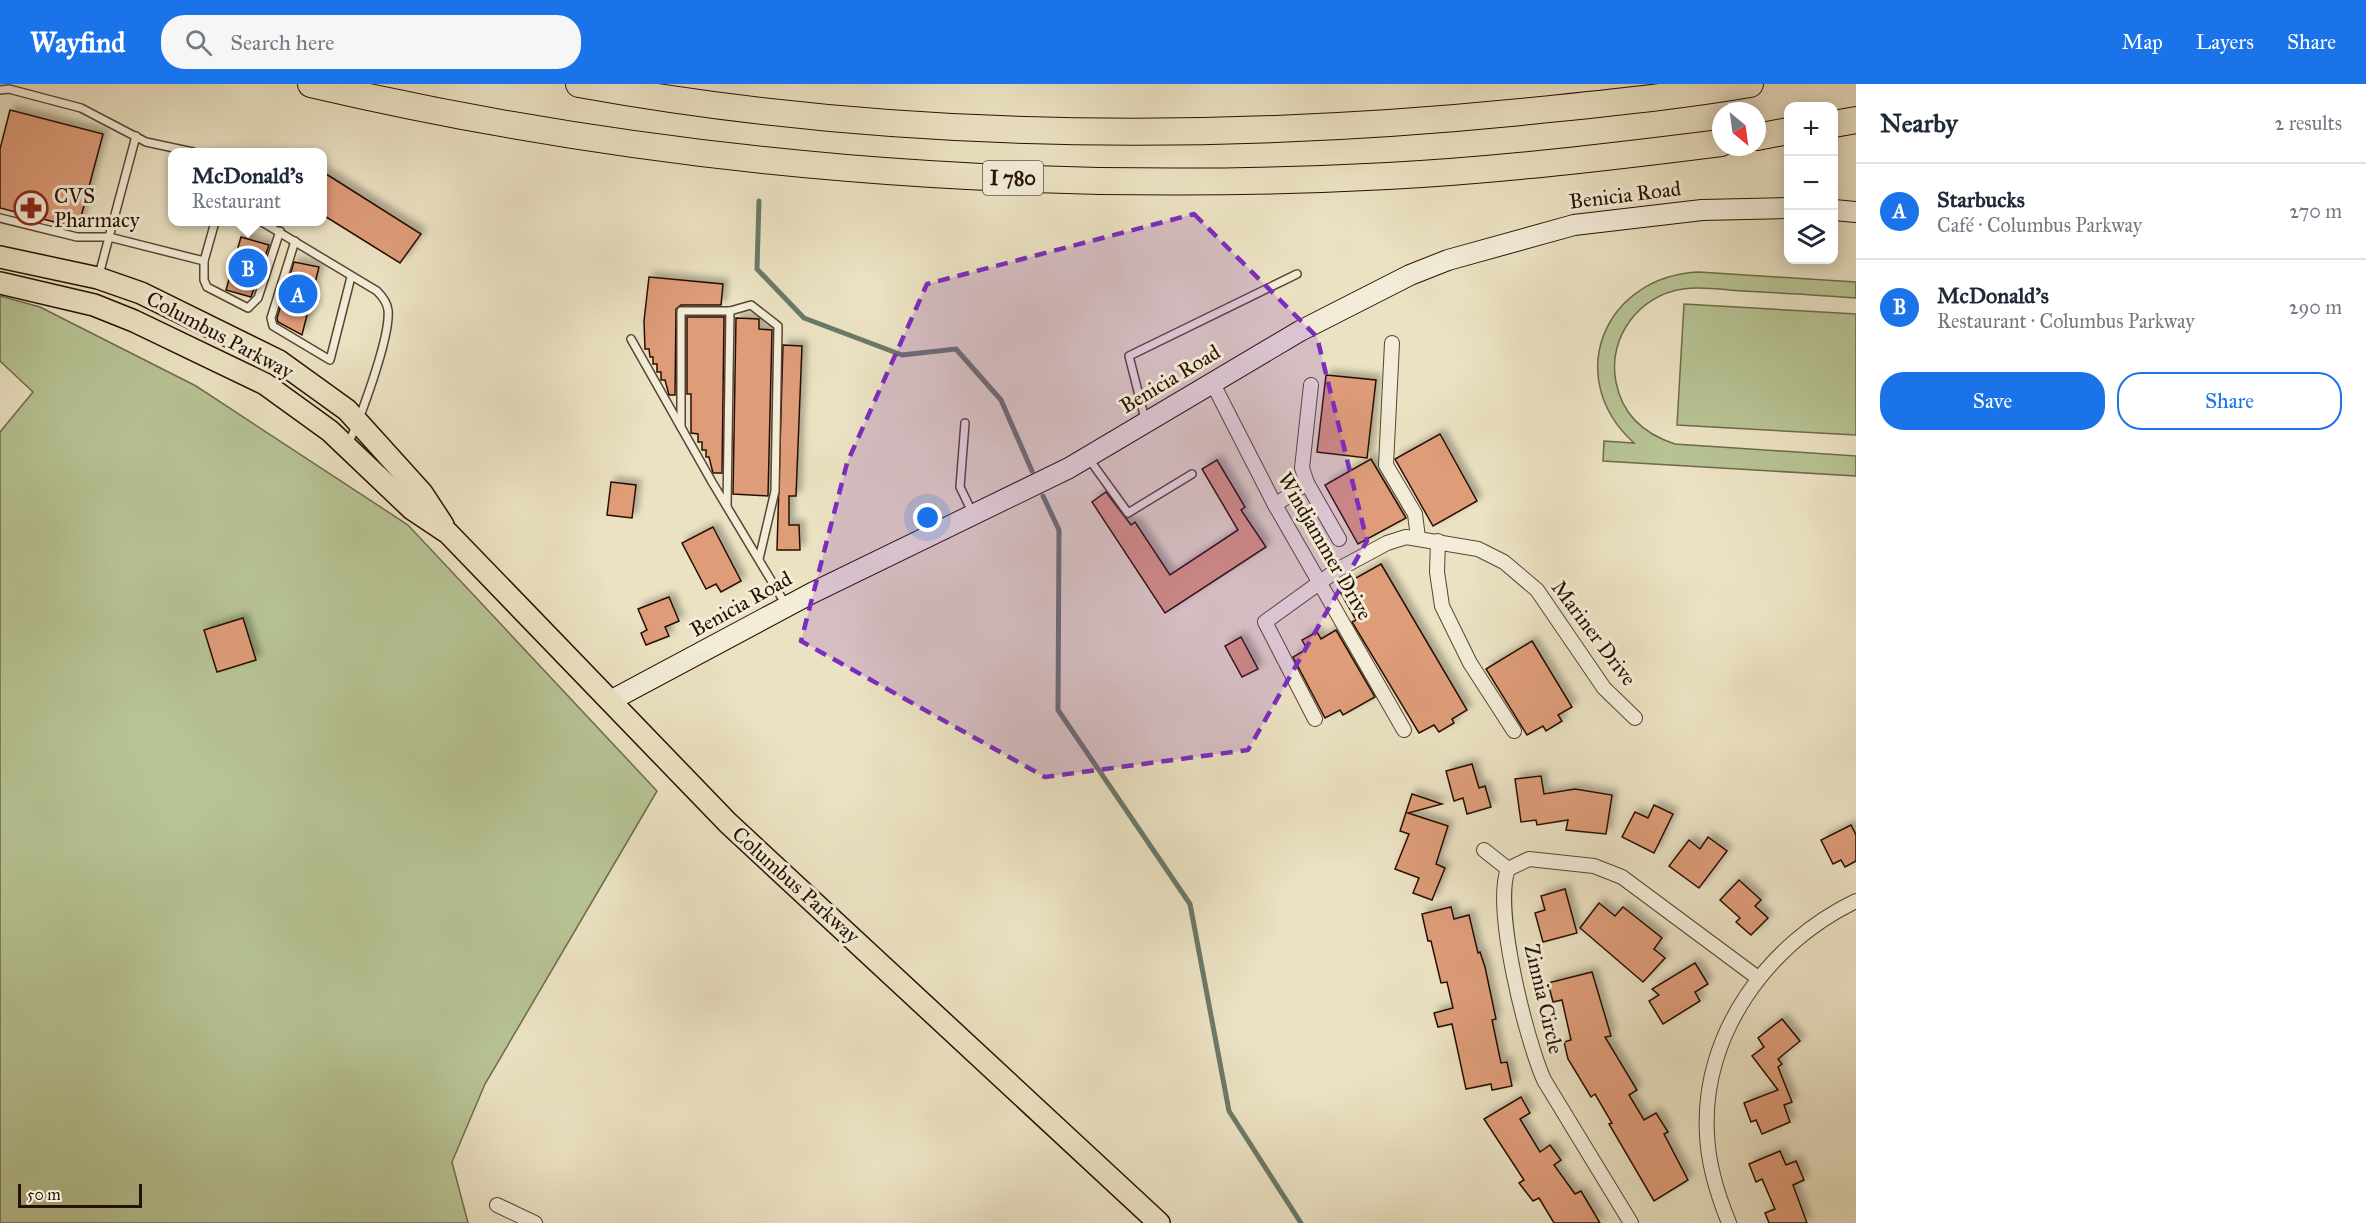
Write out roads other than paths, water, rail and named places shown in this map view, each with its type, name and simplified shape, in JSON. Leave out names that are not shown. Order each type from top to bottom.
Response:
[{"type":"highway","name":"I 780","points":[[311,84],[543,131],[636,144],[849,168],[1018,178],[1200,182],[1389,176],[1585,160],[1712,144]]},
{"type":"highway","points":[[579,84],[770,112],[855,121],[998,129],[1142,131],[1331,127],[1437,120],[1608,103],[1750,84]]},
{"type":"highway","points":[[1838,123],[1856,120]]},
{"type":"highway","points":[[1766,135],[1784,132]]},
{"type":"main road","name":"Benicia Road","points":[[610,701],[787,607],[1088,457],[1212,382],[1374,292],[1448,260],[1574,225],[1702,210],[1784,208]]},
{"type":"main road","points":[[1838,210],[1856,212]]},
{"type":"main road","name":"Columbus Parkway","points":[[0,257],[98,278],[182,311],[279,361],[347,410],[422,493],[448,533],[728,823],[1159,1223]]},
{"type":"main road","name":"Columbus Parkway","points":[[0,283],[52,293],[134,321],[265,384],[330,431],[412,509],[448,533]]},
{"type":"street","points":[[1392,344],[1386,465],[1415,514],[1418,538]]},
{"type":"street","name":"Windjammer Drive","points":[[1212,382],[1275,505],[1404,730]]},
{"type":"street","points":[[1311,386],[1302,468],[1307,483],[1339,539]]},
{"type":"street","points":[[1275,505],[1307,483]]},
{"type":"street","name":"Mariner Drive","points":[[1315,719],[1265,622],[1337,570],[1388,543],[1406,537],[1478,549],[1504,562],[1537,590],[1604,688],[1635,718]]},
{"type":"street","points":[[1438,541],[1437,572],[1442,606],[1470,663],[1514,731]]},
{"type":"street","points":[[1484,850],[1509,869],[1529,859],[1594,866],[1622,877],[1758,978]]},
{"type":"street","name":"Zinnia Circle","points":[[1509,869],[1503,882],[1505,921],[1529,1040],[1536,1061],[1544,1080],[1631,1223]]},
{"type":"street","points":[[1729,1223],[1720,1200],[1707,1136],[1707,1106],[1718,1052],[1742,1003],[1758,978],[1811,928],[1856,901]]},
{"type":"street","points":[[497,1205],[535,1223]]},
{"type":"lane","points":[[0,90],[9,89],[81,108],[146,142],[172,148]]},
{"type":"lane","points":[[98,278],[136,136]]},
{"type":"lane","points":[[0,218],[76,237],[109,237],[204,261]]},
{"type":"lane","points":[[214,226],[204,261],[204,280],[207,287],[248,308],[258,298],[280,231]]},
{"type":"lane","points":[[270,226],[377,291],[386,299],[387,331],[358,423],[347,446]]},
{"type":"lane","points":[[295,241],[271,318],[273,326],[330,360],[351,277]]},
{"type":"lane","points":[[1146,422],[1129,356],[1297,274]]},
{"type":"lane","points":[[681,427],[681,311],[730,311],[751,305],[778,326],[775,491],[759,560]]},
{"type":"lane","points":[[727,507],[730,311]]},
{"type":"lane","points":[[631,339],[787,607]]},
{"type":"lane","points":[[965,423],[960,487],[973,514]]},
{"type":"lane","points":[[1088,457],[1128,513],[1192,474]]},
{"type":"waterway","points":[[759,201],[757,269],[804,318],[902,355],[956,349],[1001,400],[1032,471]]},
{"type":"waterway","points":[[1043,496],[1059,530],[1058,710],[1190,904],[1229,1111],[1301,1223]]},
{"type":"place","name":"CVS Pharmacy","points":[[31,208]]},
{"type":"place","name":"McDonald's","points":[[248,268]]},
{"type":"place","name":"Starbucks","points":[[298,294]]}]
